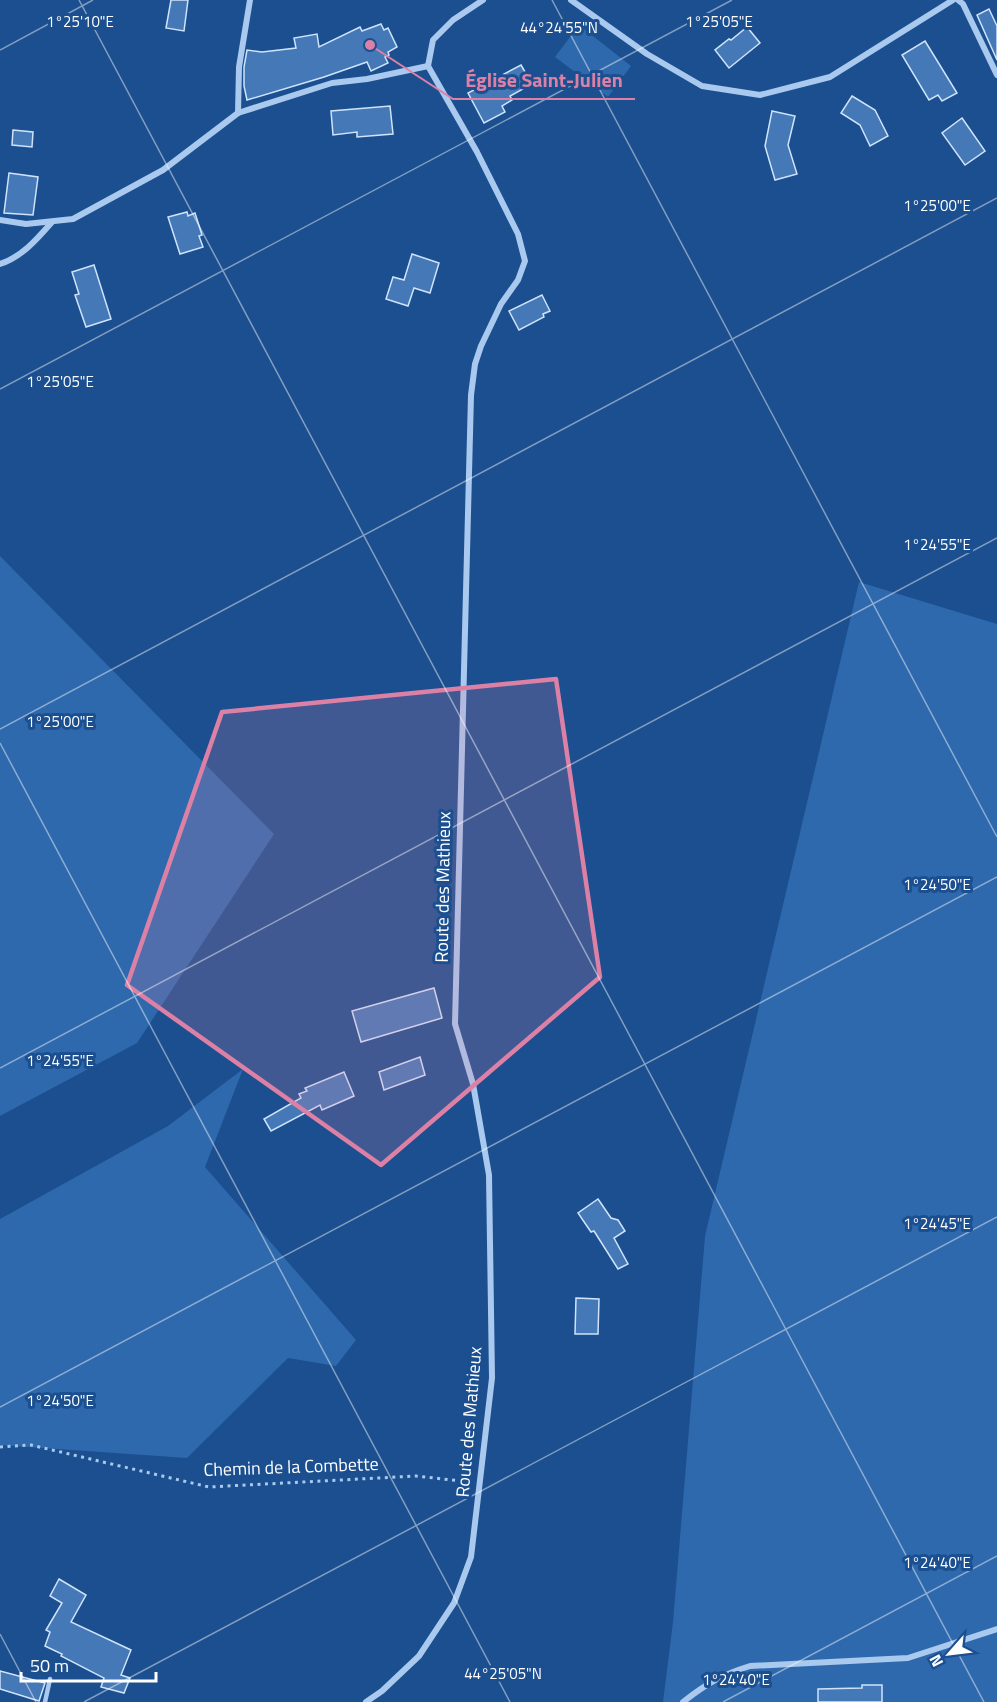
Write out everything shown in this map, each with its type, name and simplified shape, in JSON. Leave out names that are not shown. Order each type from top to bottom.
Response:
[{"type":"street","points":[[238,112],[239,67],[250,0]]},
{"type":"street","points":[[0,220],[26,224],[73,219],[163,170],[238,112],[332,83],[367,79],[428,66],[433,40],[453,20],[483,0]]},
{"type":"street","points":[[571,0],[647,54],[702,86],[760,95],[830,77],[953,0]]},
{"type":"street","points":[[958,0],[963,4],[997,75]]},
{"type":"street","name":"Route des Mathieux","points":[[366,1702],[382,1691],[419,1656],[454,1603],[471,1557],[492,1378],[489,1176],[472,1084],[455,1023],[471,407],[475,364],[501,303],[518,280],[525,261],[518,234],[477,152],[428,66]]},
{"type":"street","points":[[0,264],[34,243],[52,221]]},
{"type":"street","points":[[683,1702],[707,1683],[750,1666],[908,1658],[997,1629]]},
{"type":"lane","points":[[45,1702],[50,1679]]},
{"type":"path","name":"Chemin de la Combette","points":[[0,1447],[31,1445],[209,1487],[416,1476],[480,1484]]},
{"type":"highlighted area","points":[[556,679],[600,977],[381,1165],[127,985],[222,712]]},
{"type":"shaded area","points":[[579,25],[631,66],[608,97],[555,57]]},
{"type":"shaded area","points":[[0,556],[274,834],[137,1043],[0,1116]]},
{"type":"shaded area","points":[[859,582],[997,624],[997,1702],[663,1702],[673,1622],[705,1236]]},
{"type":"shaded area","points":[[243,1069],[205,1167],[356,1340],[336,1366],[288,1358],[187,1458],[0,1445],[0,1219],[168,1126]]},
{"type":"building","points":[[171,0],[188,0],[184,31],[166,28]]},
{"type":"building","points":[[989,9],[997,26],[997,60],[977,15]]},
{"type":"building","points":[[381,24],[384,30],[388,28],[397,47],[388,52],[389,55],[385,57],[388,63],[371,71],[367,62],[247,100],[244,67],[247,50],[262,52],[296,48],[294,38],[317,34],[319,47],[360,27],[362,31]]},
{"type":"building","points":[[747,27],[760,43],[729,68],[715,50]]},
{"type":"building","points":[[925,41],[957,93],[942,101],[938,95],[929,100],[902,55]]},
{"type":"building","points":[[521,65],[532,84],[510,96],[512,100],[502,106],[505,112],[484,123],[468,93]]},
{"type":"building","points":[[852,96],[875,110],[888,136],[870,146],[860,125],[841,113]]},
{"type":"building","points":[[390,106],[393,134],[357,137],[357,132],[333,135],[331,111]]},
{"type":"building","points":[[772,111],[795,116],[788,145],[797,174],[775,180],[765,146]]},
{"type":"building","points":[[962,118],[985,151],[965,165],[942,133]]},
{"type":"building","points":[[13,130],[33,132],[32,147],[12,145]]},
{"type":"building","points":[[9,173],[38,177],[33,215],[4,213]]},
{"type":"building","points":[[187,212],[188,216],[195,213],[203,247],[180,254],[168,217]]},
{"type":"building","points":[[412,254],[439,263],[430,293],[414,288],[408,306],[386,299],[393,277],[404,280]]},
{"type":"building","points":[[94,265],[111,319],[86,327],[75,295],[79,294],[72,272]]},
{"type":"building","points":[[542,295],[550,311],[543,314],[544,317],[519,330],[509,311]]},
{"type":"building","points":[[434,988],[442,1018],[361,1042],[352,1011]]},
{"type":"building","points":[[420,1057],[425,1075],[384,1090],[379,1072]]},
{"type":"building","points":[[344,1072],[354,1096],[322,1110],[320,1105],[271,1131],[264,1119],[301,1098],[299,1094],[307,1091],[305,1088]]},
{"type":"building","points":[[598,1199],[611,1218],[618,1220],[625,1231],[614,1238],[628,1264],[618,1269],[594,1231],[591,1232],[578,1213]]},
{"type":"building","points":[[576,1298],[599,1299],[598,1334],[575,1334]]},
{"type":"building","points":[[59,1579],[86,1595],[71,1622],[131,1650],[121,1675],[130,1678],[124,1693],[101,1687],[104,1678],[45,1646],[50,1632],[46,1630],[62,1603],[50,1596]]},
{"type":"building","points":[[0,1671],[45,1683],[39,1701],[0,1689]]},
{"type":"building","points":[[862,1685],[882,1685],[882,1702],[818,1702],[818,1689],[862,1688]]},
{"type":"place","name":"Église Saint-Julien","points":[[370,45]]}]
